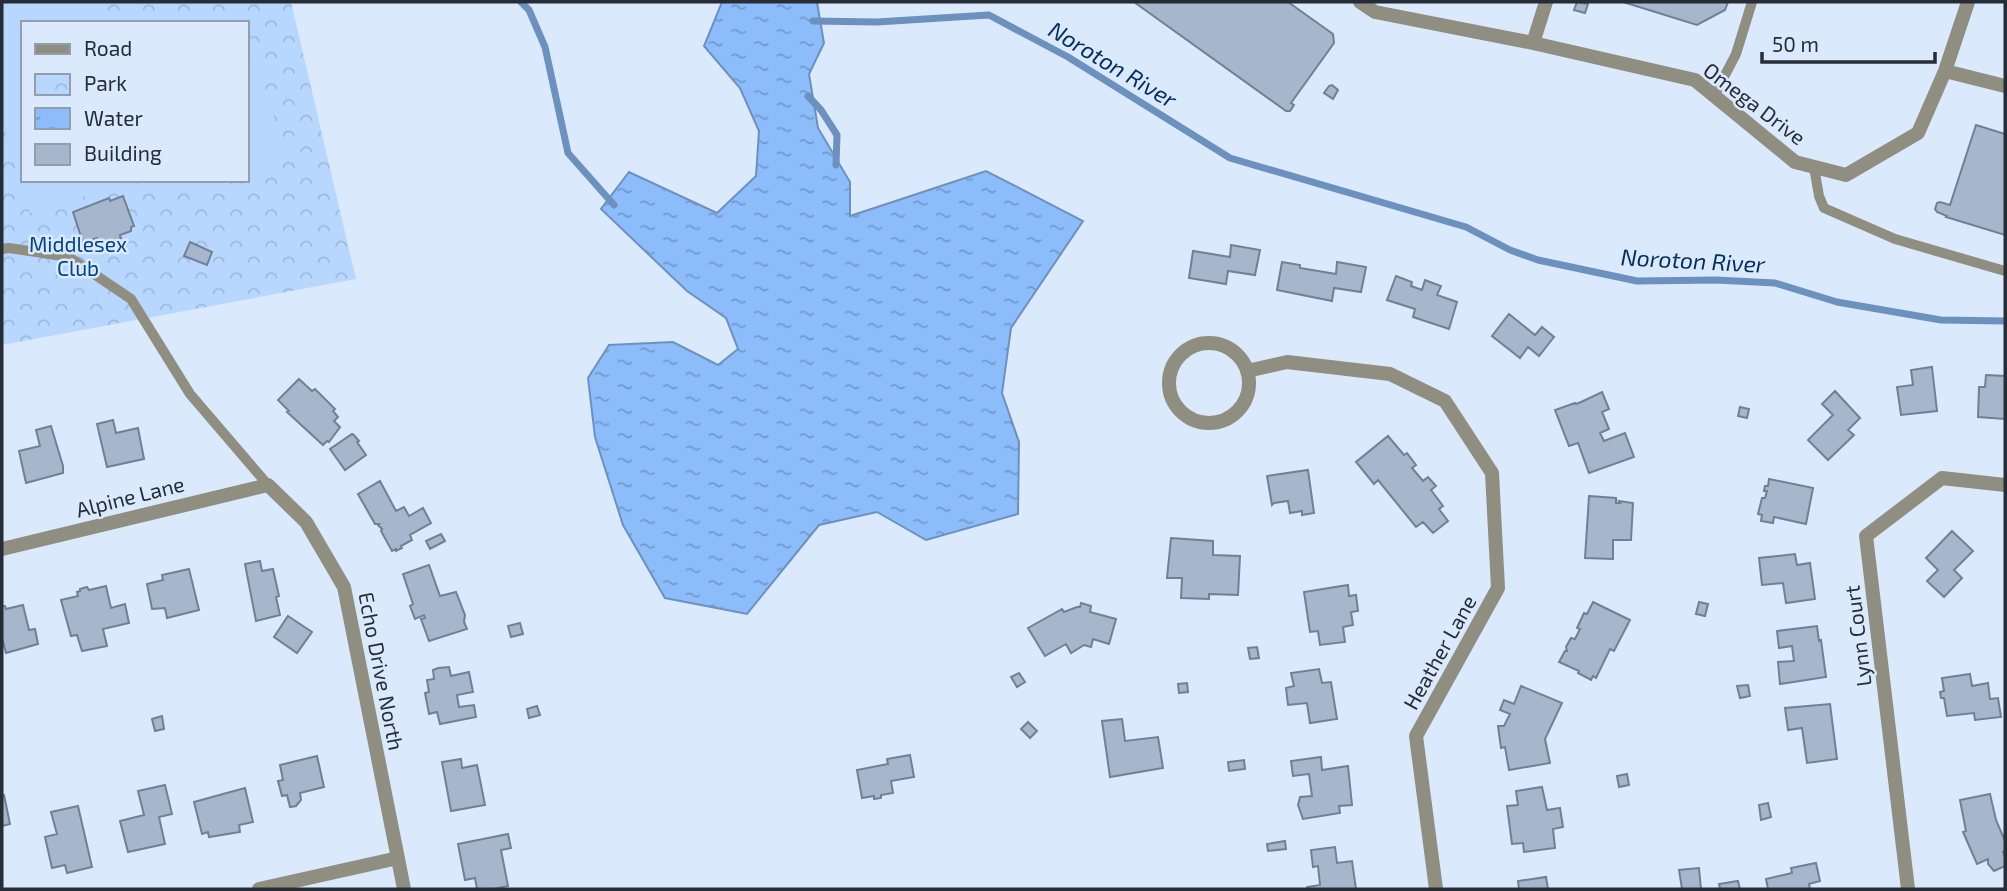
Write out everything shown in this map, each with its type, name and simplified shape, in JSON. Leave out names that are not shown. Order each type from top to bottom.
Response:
[{"type":"street","name":"Omega Drive","points":[[1360,2],[1375,12],[1533,43],[1695,80],[1796,162],[1846,175],[1918,134],[1945,71],[1968,2]]},
{"type":"street","points":[[1533,43],[1546,2]]},
{"type":"street","points":[[1945,71],[2005,86]]},
{"type":"street","points":[[1202,343],[1218,344],[1233,351],[1247,371],[1249,385],[1245,400],[1232,416],[1218,422],[1190,418],[1178,408],[1171,394],[1170,377],[1176,362],[1187,350],[1202,343]]},
{"type":"street","name":"Heather Lane","points":[[1247,371],[1287,362],[1390,374],[1445,401],[1492,473],[1498,588],[1416,736],[1436,889]]},
{"type":"street","name":"Lynn Court","points":[[1908,889],[1866,536],[1942,478],[2005,485]]},
{"type":"street","name":"Alpine Lane","points":[[2,549],[268,485]]},
{"type":"street","name":"Echo Drive North","points":[[268,485],[306,522],[344,587],[404,889]]},
{"type":"street","points":[[259,889],[398,858]]},
{"type":"lane","points":[[1714,96],[1736,54],[1752,2]]},
{"type":"lane","points":[[1815,167],[1819,196],[1824,208],[1895,239],[2005,271]]},
{"type":"lane","points":[[2,249],[69,257],[131,299],[190,394],[268,485]]},
{"type":"green space","name":"Middlesex Club","points":[[2,2],[291,2],[356,279],[2,345]]},
{"type":"green space","points":[[2,2],[103,2],[108,21],[21,21],[21,182],[132,182],[30,213],[2,120]]},
{"type":"green space","points":[[248,30],[287,161],[248,173]]},
{"type":"green space","points":[[157,182],[214,182],[162,198]]},
{"type":"water","points":[[722,2],[817,2],[824,43],[809,74],[818,128],[850,182],[850,216],[986,171],[1083,221],[1011,328],[1002,393],[1019,442],[1018,514],[926,540],[877,512],[819,525],[747,614],[665,598],[623,525],[595,437],[588,378],[609,345],[673,342],[718,365],[738,349],[726,318],[687,291],[601,209],[629,172],[717,213],[756,176],[759,131],[740,88],[704,46]]},
{"type":"building","points":[[1134,2],[1288,2],[1333,34],[1334,43],[1291,103],[1294,105],[1290,111],[1286,111]]},
{"type":"building","points":[[1577,2],[1588,4],[1585,13],[1574,10]]},
{"type":"building","points":[[1623,2],[1728,2],[1725,10],[1697,25]]},
{"type":"building","points":[[1332,85],[1338,90],[1333,99],[1324,93]]},
{"type":"building","points":[[1976,125],[2005,134],[2005,235],[1946,217],[1935,209],[1940,202],[1950,205]]},
{"type":"building","points":[[123,196],[134,226],[131,231],[120,235],[121,238],[99,245],[97,238],[83,243],[73,212],[109,198],[110,201]]},
{"type":"building","points":[[190,242],[212,252],[207,265],[184,256]]},
{"type":"building","points":[[1231,245],[1260,250],[1255,275],[1228,271],[1226,284],[1189,278],[1193,251],[1230,257]]},
{"type":"building","points":[[1282,262],[1336,274],[1337,262],[1366,267],[1361,292],[1334,288],[1332,301],[1277,290]]},
{"type":"building","points":[[1396,276],[1412,282],[1411,286],[1422,290],[1425,280],[1441,286],[1437,295],[1457,302],[1449,329],[1413,317],[1415,309],[1387,300]]},
{"type":"building","points":[[1509,314],[1535,335],[1542,327],[1554,337],[1539,356],[1528,347],[1520,358],[1492,336]]},
{"type":"building","points":[[1932,367],[1937,411],[1901,415],[1897,387],[1913,385],[1911,370]]},
{"type":"building","points":[[1986,375],[2005,376],[2005,419],[1978,417],[1979,387],[1985,387]]},
{"type":"building","points":[[299,379],[312,391],[315,389],[335,409],[333,411],[338,417],[334,421],[340,427],[329,442],[323,445],[287,412],[289,411],[278,400]]},
{"type":"building","points":[[1835,391],[1860,418],[1848,430],[1854,435],[1828,460],[1808,440],[1833,415],[1822,404]]},
{"type":"building","points":[[1602,392],[1609,409],[1602,412],[1609,429],[1600,433],[1604,441],[1625,433],[1634,457],[1589,473],[1578,443],[1569,446],[1555,410]]},
{"type":"building","points":[[1740,407],[1749,409],[1747,418],[1738,416]]},
{"type":"building","points":[[113,420],[116,433],[138,428],[144,459],[107,467],[97,424]]},
{"type":"building","points":[[51,426],[63,473],[26,483],[19,451],[40,446],[36,430]]},
{"type":"building","points":[[352,434],[366,455],[345,470],[330,449]]},
{"type":"building","points":[[1388,436],[1404,455],[1407,453],[1416,465],[1412,468],[1423,481],[1428,477],[1436,486],[1431,490],[1443,506],[1439,509],[1448,521],[1433,533],[1423,522],[1416,527],[1378,480],[1374,484],[1356,462]]},
{"type":"building","points":[[1308,470],[1314,513],[1290,513],[1288,501],[1272,505],[1267,476]]},
{"type":"building","points":[[1769,479],[1813,488],[1806,524],[1774,517],[1773,523],[1761,521],[1762,515],[1758,514]]},
{"type":"building","points":[[380,481],[396,511],[404,507],[409,516],[423,508],[431,523],[410,535],[412,540],[396,551],[392,551],[382,529],[379,524],[375,524],[358,494]]},
{"type":"building","points":[[1589,496],[1616,498],[1616,503],[1633,503],[1631,540],[1613,540],[1613,559],[1585,558]]},
{"type":"building","points":[[1952,531],[1973,551],[1954,570],[1962,578],[1944,597],[1927,581],[1938,570],[1926,558]]},
{"type":"building","points":[[441,534],[445,541],[430,549],[426,541]]},
{"type":"building","points":[[1171,538],[1213,541],[1213,555],[1240,556],[1238,595],[1209,594],[1209,599],[1181,598],[1182,578],[1167,578]]},
{"type":"building","points":[[1795,554],[1797,565],[1810,563],[1815,599],[1786,603],[1783,583],[1762,585],[1759,558]]},
{"type":"building","points":[[260,561],[262,571],[273,569],[280,615],[256,621],[245,564]]},
{"type":"building","points":[[429,565],[440,596],[456,592],[467,629],[429,641],[421,619],[425,618],[424,615],[415,619],[403,574]]},
{"type":"building","points":[[189,569],[199,610],[167,618],[165,608],[152,609],[147,584],[163,580],[162,575]]},
{"type":"building","points":[[1348,585],[1349,596],[1356,595],[1358,611],[1351,612],[1353,625],[1343,627],[1345,642],[1320,645],[1318,631],[1310,632],[1304,592]]},
{"type":"building","points":[[106,586],[111,608],[125,604],[129,623],[103,629],[107,646],[82,651],[77,635],[71,636],[61,600],[78,596],[80,589]]},
{"type":"building","points":[[1593,602],[1630,620],[1614,651],[1610,649],[1596,678],[1593,676],[1591,680],[1559,662],[1567,651],[1566,647],[1571,638],[1575,639],[1584,613],[1587,614]]},
{"type":"building","points":[[1699,602],[1708,604],[1705,616],[1696,614]]},
{"type":"building","points":[[1081,603],[1091,606],[1090,612],[1116,619],[1109,644],[1093,639],[1091,647],[1084,645],[1071,653],[1066,644],[1045,656],[1028,628],[1062,609],[1064,612],[1080,607]]},
{"type":"building","points":[[23,605],[29,630],[35,629],[38,644],[6,653],[2,638],[2,606],[6,609]]},
{"type":"building","points":[[288,616],[312,632],[297,653],[274,637]]},
{"type":"building","points":[[520,623],[523,634],[511,637],[508,626]]},
{"type":"building","points":[[1817,626],[1826,677],[1780,684],[1778,662],[1794,661],[1792,646],[1779,648],[1777,631]]},
{"type":"building","points":[[1257,647],[1259,658],[1250,659],[1248,648]]},
{"type":"building","points":[[449,667],[451,676],[469,672],[473,692],[457,695],[459,707],[474,705],[476,717],[440,724],[437,712],[429,714],[425,693],[429,692],[427,680],[434,679],[433,670]]},
{"type":"building","points":[[1319,669],[1322,683],[1331,682],[1337,719],[1310,723],[1307,703],[1288,705],[1286,688],[1294,686],[1291,673]]},
{"type":"building","points":[[1019,673],[1025,682],[1017,687],[1011,677]]},
{"type":"building","points":[[1970,674],[1972,686],[1988,683],[1990,699],[1998,698],[2001,717],[1975,720],[1974,713],[1947,716],[1944,698],[1941,698],[1940,692],[1944,691],[1942,678]]},
{"type":"building","points":[[1187,683],[1188,692],[1179,693],[1178,684]]},
{"type":"building","points":[[1748,685],[1750,696],[1740,698],[1737,686]]},
{"type":"building","points":[[1521,686],[1562,703],[1545,739],[1550,763],[1509,770],[1505,747],[1501,748],[1498,726],[1504,726],[1510,714],[1500,710],[1504,700],[1514,704]]},
{"type":"building","points":[[1830,704],[1837,759],[1807,763],[1802,728],[1788,730],[1785,708]]},
{"type":"building","points":[[537,706],[540,715],[529,718],[527,709]]},
{"type":"building","points":[[162,716],[164,729],[155,731],[152,719]]},
{"type":"building","points":[[1122,719],[1125,741],[1158,737],[1163,768],[1110,777],[1102,721]]},
{"type":"building","points":[[1028,722],[1037,731],[1030,738],[1021,729]]},
{"type":"building","points":[[910,755],[914,777],[891,781],[893,793],[881,795],[881,798],[862,798],[857,770],[888,764],[887,759]]},
{"type":"building","points":[[317,756],[324,787],[300,793],[301,800],[296,806],[290,807],[287,795],[282,796],[278,781],[283,780],[280,765]]},
{"type":"building","points":[[1321,757],[1322,770],[1348,766],[1352,805],[1339,806],[1340,813],[1303,819],[1298,805],[1300,797],[1312,796],[1309,774],[1293,776],[1291,761]]},
{"type":"building","points":[[461,759],[462,768],[477,765],[485,805],[451,811],[442,762]]},
{"type":"building","points":[[1244,760],[1245,769],[1229,771],[1228,762]]},
{"type":"building","points":[[1627,774],[1629,785],[1619,787],[1617,776]]},
{"type":"building","points":[[165,785],[172,814],[159,817],[165,844],[128,852],[120,821],[144,815],[138,791]]},
{"type":"building","points":[[1542,787],[1547,810],[1560,808],[1563,827],[1553,829],[1555,848],[1524,852],[1523,843],[1512,844],[1507,806],[1518,805],[1516,791]]},
{"type":"building","points":[[245,788],[253,822],[239,825],[240,832],[209,837],[208,832],[202,834],[194,802]]},
{"type":"building","points":[[1990,794],[1996,820],[2005,841],[2005,866],[1994,871],[1988,864],[1988,859],[1977,864],[1963,832],[1966,831],[1960,800]]},
{"type":"building","points":[[4,795],[10,824],[2,826],[2,796]]},
{"type":"building","points":[[1768,803],[1771,817],[1761,820],[1759,805]]},
{"type":"building","points":[[78,806],[92,867],[67,873],[65,865],[52,868],[45,837],[57,834],[51,812]]},
{"type":"building","points":[[508,834],[511,848],[501,850],[508,886],[477,889],[475,878],[465,880],[458,844]]},
{"type":"building","points":[[1285,841],[1286,849],[1268,851],[1267,844]]},
{"type":"building","points":[[1335,847],[1337,863],[1352,861],[1356,889],[1307,889],[1320,885],[1318,866],[1313,867],[1311,850]]},
{"type":"building","points":[[1816,863],[1820,881],[1809,884],[1810,889],[1768,889],[1766,879],[1792,873],[1791,868]]},
{"type":"building","points":[[1699,868],[1701,889],[1682,889],[1679,870]]},
{"type":"building","points":[[1546,877],[1548,889],[1519,889],[1518,881]]},
{"type":"building","points":[[1738,881],[1740,889],[1720,889],[1719,884]]},
{"type":"waterway","name":"Noroton River","points":[[521,2],[529,10],[545,47],[568,153],[614,205]]},
{"type":"waterway","name":"Noroton River","points":[[813,21],[877,22],[989,15],[1068,57],[1230,158],[1466,227],[1510,250],[1538,260],[1637,281],[1716,280],[1775,283],[1837,302],[1941,320],[2005,321]]},
{"type":"waterway","name":"Noroton River","points":[[808,96],[837,135],[836,165]]}]
